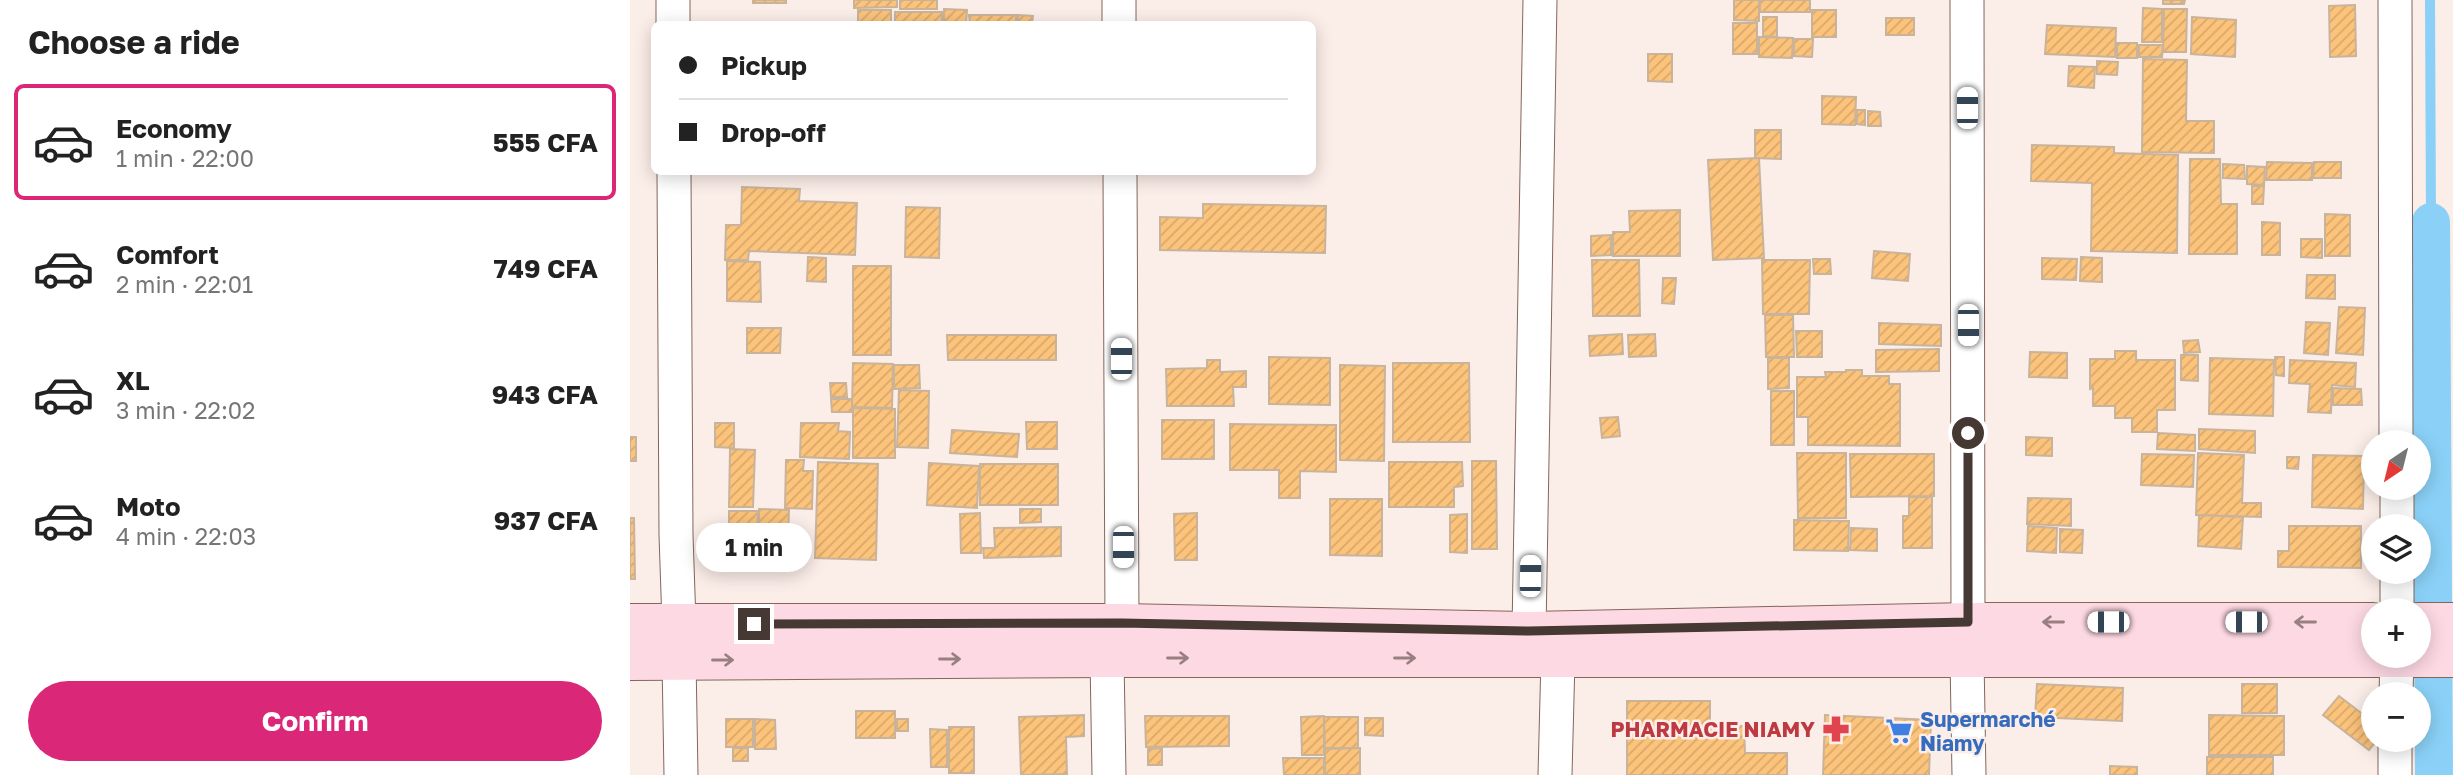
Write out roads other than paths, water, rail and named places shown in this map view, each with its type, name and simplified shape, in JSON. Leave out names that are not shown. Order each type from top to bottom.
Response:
[{"type":"street","points":[[673,0],[673,21]]},
{"type":"street","points":[[1119,0],[1119,21]]},
{"type":"street","points":[[1529,631],[1540,0]]},
{"type":"street","points":[[1967,0],[1969,775]]},
{"type":"street","points":[[2395,0],[2396,430]]},
{"type":"street","points":[[674,175],[676,535],[681,775]]},
{"type":"street","points":[[1120,175],[1122,623]]},
{"type":"street","points":[[2431,622],[2453,622]]},
{"type":"street","points":[[630,623],[679,642],[1107,658],[1558,659],[2361,623]]},
{"type":"street","points":[[630,661],[679,642],[1122,623],[1968,640],[2361,655]]},
{"type":"street","points":[[2431,657],[2453,657]]},
{"type":"street","points":[[1107,658],[1109,775]]},
{"type":"street","points":[[1555,775],[1558,659]]},
{"type":"street","points":[[2395,752],[2395,775]]},
{"type":"waterway","points":[[2430,0],[2431,222]]},
{"type":"waterway","points":[[2431,222],[2434,775]]},
{"type":"place","name":"PHARMACIE NIAMY","points":[[1836,729]]},
{"type":"place","name":"Supermarché Niamy","points":[[1899,731]]}]
